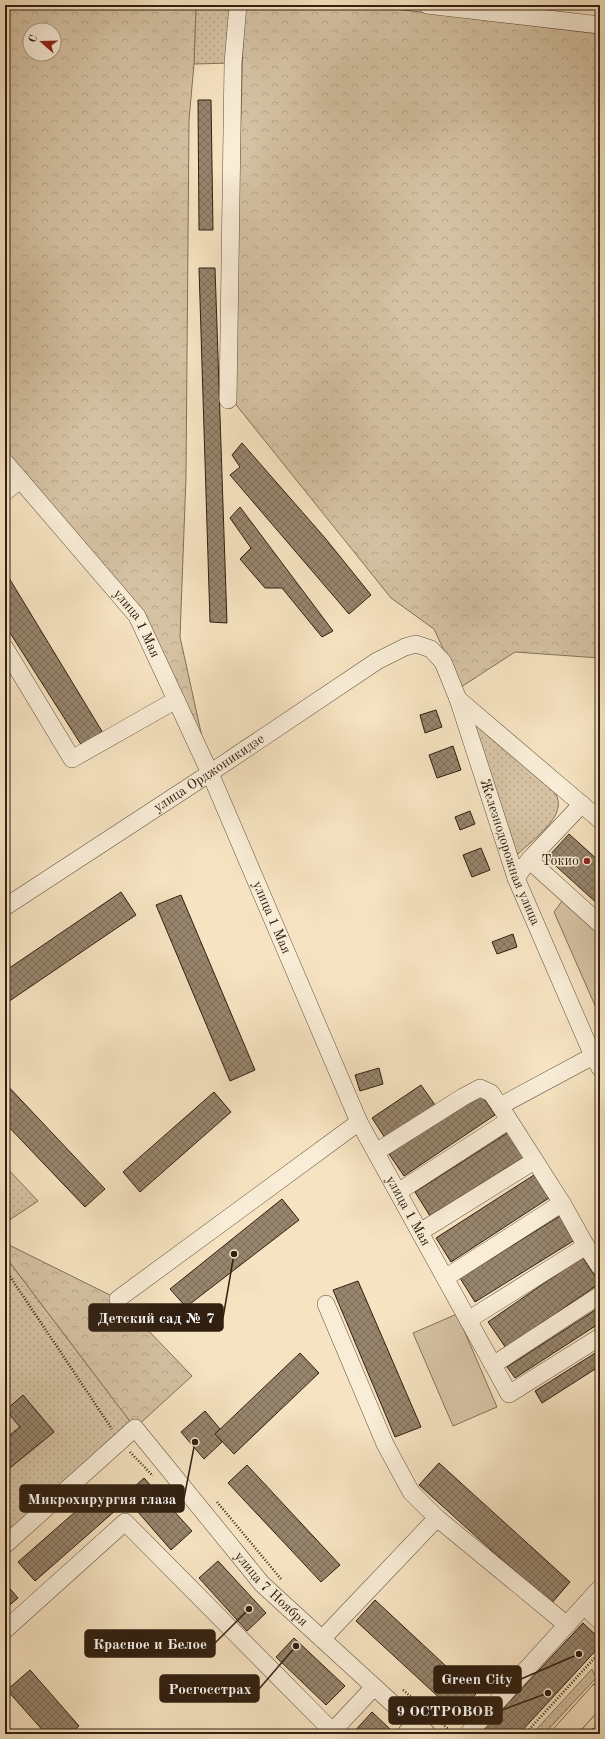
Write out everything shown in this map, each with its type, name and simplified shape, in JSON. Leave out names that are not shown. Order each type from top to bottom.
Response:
[{"type":"main road","points":[[563,1734],[600,1693]]},
{"type":"street","points":[[228,400],[233,63],[238,5]]},
{"type":"street","points":[[427,5],[521,11],[600,25]]},
{"type":"street","name":"улица 1 Мая","points":[[5,462],[137,616],[210,773],[360,1122],[509,1394],[600,1337]]},
{"type":"street","points":[[5,492],[20,480]]},
{"type":"street","name":"Железнодорожная улица","points":[[416,644],[431,649],[443,662],[458,699],[516,878],[596,1062]]},
{"type":"street","name":"улица Орджоникидзе","points":[[5,907],[210,773],[377,661],[405,647],[416,644]]},
{"type":"street","points":[[5,648],[72,760],[176,700]]},
{"type":"street","points":[[458,699],[600,820]]},
{"type":"street","points":[[516,878],[529,860],[582,804]]},
{"type":"street","points":[[529,860],[600,924]]},
{"type":"street","points":[[500,1106],[596,1062]]},
{"type":"street","points":[[376,1152],[463,1097],[480,1088],[492,1093],[508,1122],[562,1203],[586,1246],[600,1267]]},
{"type":"street","points":[[118,1299],[360,1122]]},
{"type":"street","points":[[398,1192],[508,1122]]},
{"type":"street","points":[[420,1232],[534,1161]]},
{"type":"street","points":[[445,1278],[562,1203]]},
{"type":"street","points":[[468,1320],[586,1246]]},
{"type":"street","points":[[493,1365],[600,1295]]},
{"type":"street","points":[[326,1304],[384,1444],[411,1492],[437,1518],[567,1625]]},
{"type":"street","name":"улица 7 Ноября","points":[[120,1441],[135,1428],[262,1584],[374,1687],[417,1731]]},
{"type":"street","points":[[5,1544],[120,1441]]},
{"type":"street","points":[[322,1639],[437,1518]]},
{"type":"street","points":[[5,1630],[125,1522],[332,1733],[374,1687]]},
{"type":"street","points":[[468,1734],[600,1588]]},
{"type":"street","points":[[584,1606],[600,1621]]},
{"type":"path","points":[[5,1269],[120,1441]]},
{"type":"path","points":[[215,1500],[285,1584]]},
{"type":"path","points":[[525,1734],[600,1652]]},
{"type":"path","points":[[402,1689],[454,1734]]},
{"type":"path","points":[[589,1734],[600,1722]]},
{"type":"green space","points":[[5,5],[196,5],[194,64],[189,120],[186,477],[180,637],[210,773],[137,616],[5,462]]},
{"type":"green space","points":[[196,5],[238,5],[233,63],[194,64]]},
{"type":"green space","points":[[244,5],[363,5],[600,34],[600,658],[515,652],[461,687],[434,629],[391,598],[233,401]]},
{"type":"green space","points":[[466,712],[555,793],[558,801],[558,810],[554,818],[540,834],[518,854],[513,850]]},
{"type":"green space","points":[[567,894],[600,924],[600,1017],[554,912]]},
{"type":"green space","points":[[5,1166],[38,1201],[5,1223]]},
{"type":"green space","points":[[5,1243],[118,1299],[192,1376],[135,1428],[5,1256]]},
{"type":"green space","points":[[5,1256],[135,1428],[5,1545]]},
{"type":"green space","points":[[457,1314],[497,1407],[453,1426],[413,1333]]},
{"type":"green space","points":[[592,1669],[596,1678],[544,1734],[532,1734]]},
{"type":"building","points":[[198,100],[211,100],[213,230],[199,230]]},
{"type":"building","points":[[199,268],[215,268],[227,623],[210,622]]},
{"type":"building","points":[[242,443],[325,538],[371,595],[349,614],[230,475],[240,467],[232,455]]},
{"type":"building","points":[[240,507],[333,631],[322,637],[282,588],[265,588],[240,559],[251,548],[230,518]]},
{"type":"building","points":[[9,578],[103,733],[82,746],[5,625],[5,581]]},
{"type":"building","points":[[436,710],[442,727],[425,733],[420,715]]},
{"type":"building","points":[[453,746],[461,770],[437,778],[429,755]]},
{"type":"building","points":[[470,811],[475,824],[460,830],[455,817]]},
{"type":"building","points":[[569,834],[600,862],[600,906],[547,858]]},
{"type":"building","points":[[481,848],[490,870],[472,877],[463,855]]},
{"type":"building","points":[[121,892],[136,915],[5,1004],[5,971]]},
{"type":"building","points":[[181,895],[255,1070],[230,1081],[156,905]]},
{"type":"building","points":[[513,934],[517,947],[497,954],[492,942]]},
{"type":"building","points":[[379,1068],[383,1084],[360,1091],[355,1075]]},
{"type":"building","points":[[5,1083],[105,1189],[85,1207],[5,1123]]},
{"type":"building","points":[[421,1085],[435,1105],[385,1138],[372,1118]]},
{"type":"building","points":[[214,1092],[231,1112],[140,1192],[123,1172]]},
{"type":"building","points":[[480,1093],[495,1115],[404,1176],[389,1154]]},
{"type":"building","points":[[509,1132],[524,1157],[430,1216],[415,1192]]},
{"type":"building","points":[[534,1175],[549,1198],[451,1262],[436,1238]]},
{"type":"building","points":[[282,1199],[299,1220],[186,1307],[170,1289]]},
{"type":"building","points":[[563,1214],[578,1238],[475,1302],[460,1278]]},
{"type":"building","points":[[582,1257],[600,1283],[506,1348],[488,1322]]},
{"type":"building","points":[[358,1281],[421,1427],[395,1437],[333,1290]]},
{"type":"building","points":[[600,1307],[600,1323],[515,1378],[507,1367]]},
{"type":"building","points":[[600,1350],[600,1366],[542,1403],[535,1391]]},
{"type":"building","points":[[300,1353],[319,1373],[234,1454],[215,1434]]},
{"type":"building","points":[[23,1395],[54,1432],[5,1472],[5,1439],[20,1427],[6,1410]]},
{"type":"building","points":[[205,1411],[220,1429],[215,1434],[222,1442],[204,1459],[181,1432]]},
{"type":"building","points":[[439,1463],[570,1582],[551,1604],[419,1485]]},
{"type":"building","points":[[247,1465],[340,1565],[321,1582],[228,1483]]},
{"type":"building","points":[[144,1478],[192,1531],[171,1550],[124,1496]]},
{"type":"building","points":[[99,1491],[116,1510],[35,1581],[18,1562]]},
{"type":"building","points":[[218,1561],[266,1613],[247,1631],[199,1578]]},
{"type":"building","points":[[5,1583],[18,1598],[5,1609]]},
{"type":"building","points":[[375,1600],[476,1694],[457,1714],[356,1621]]},
{"type":"building","points":[[583,1623],[600,1639],[600,1646],[519,1734],[491,1734],[485,1728]]},
{"type":"building","points":[[294,1638],[345,1686],[326,1705],[276,1657]]},
{"type":"building","points":[[30,1670],[79,1726],[69,1734],[46,1734],[7,1690]]},
{"type":"building","points":[[372,1712],[391,1730],[388,1734],[352,1734]]},
{"type":"place","name":"Токио","points":[[587,861]]},
{"type":"place","name":"Детский сад № 7","points":[[234,1254]]},
{"type":"place","name":"Микрохирургия глаза","points":[[195,1442]]},
{"type":"place","name":"Красное и Белое","points":[[249,1609]]},
{"type":"place","name":"Росгосстрах","points":[[296,1646]]},
{"type":"place","name":"Green City","points":[[579,1654]]},
{"type":"place","name":"9 ОСТРОВОВ","points":[[548,1693]]}]
